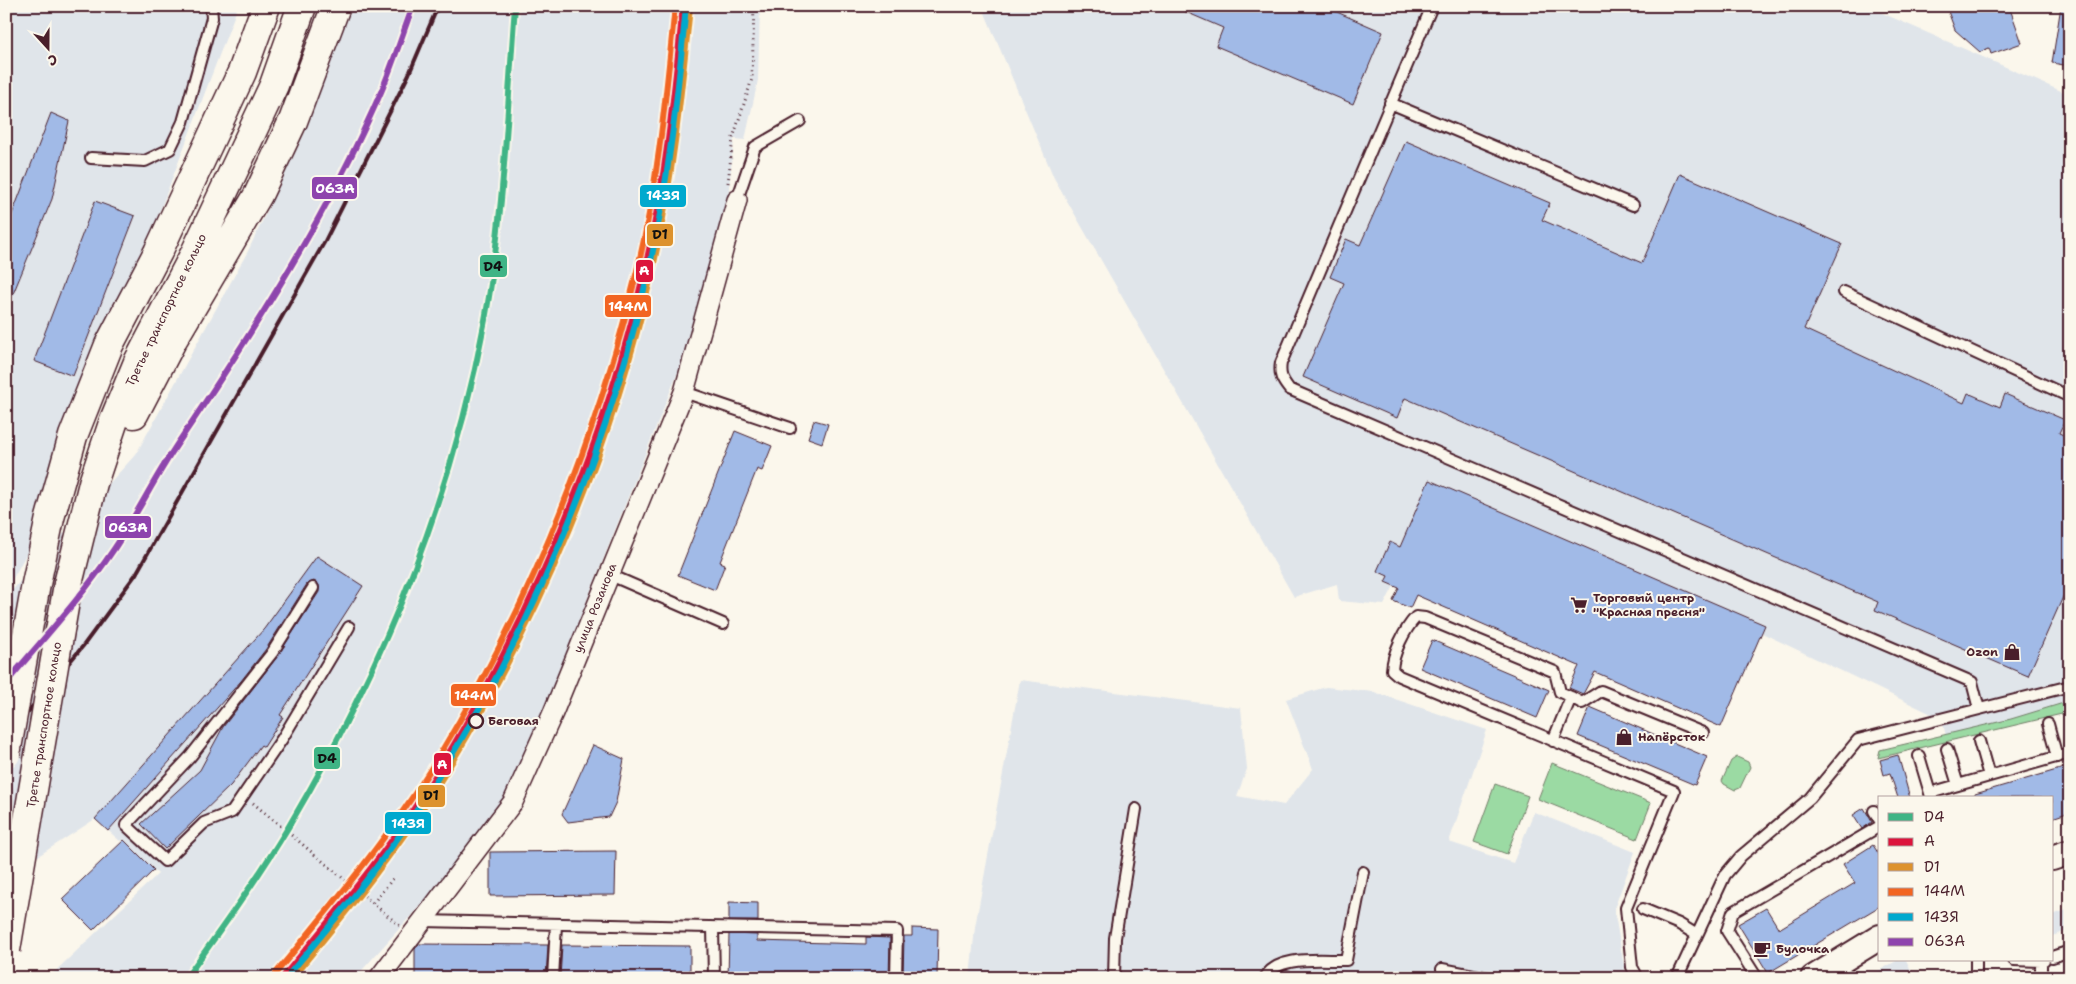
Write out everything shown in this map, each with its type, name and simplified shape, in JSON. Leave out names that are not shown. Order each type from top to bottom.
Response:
[{"type":"main road","points":[[6,754],[36,584],[50,518],[73,436],[109,345],[158,252],[242,72],[266,6]]},
{"type":"main road","name":"Третье транспортное кольцо","points":[[6,950],[68,584],[93,482],[114,420],[138,362],[194,255],[274,85],[302,6]]},
{"type":"main road","points":[[79,542],[115,450],[172,341],[258,195],[293,121],[336,6]]},
{"type":"street","name":"улица Розанова","points":[[379,978],[513,802],[553,713],[608,574],[684,392],[735,206]]},
{"type":"street","points":[[2054,857],[2070,852]]},
{"type":"street","points":[[1813,978],[1878,938]]},
{"type":"lane","points":[[91,158],[145,161],[170,149],[184,122],[212,18],[211,6]]},
{"type":"lane","points":[[1432,6],[1281,363],[1282,381],[1289,389],[1972,682],[1979,709]]},
{"type":"lane","points":[[1390,103],[1633,205]]},
{"type":"lane","points":[[735,206],[755,147],[800,121]]},
{"type":"lane","points":[[1844,292],[2070,397]]},
{"type":"lane","points":[[684,392],[790,428]]},
{"type":"lane","points":[[608,574],[723,624]]},
{"type":"lane","points":[[313,588],[272,653],[190,757],[126,825],[164,861],[204,823],[232,812],[282,740],[349,627]]},
{"type":"lane","points":[[1638,978],[1632,967],[1626,908],[1674,791],[1399,676],[1392,670],[1393,662],[1408,625],[1416,617],[1425,618],[1555,672],[1560,692],[1582,702],[1601,691],[1703,733]]},
{"type":"lane","points":[[1677,978],[1725,875],[1742,856],[1810,798],[1858,740],[2070,686]]},
{"type":"lane","points":[[1553,740],[1571,697]]},
{"type":"lane","points":[[2048,724],[2057,757]]},
{"type":"lane","points":[[1979,741],[1989,776]]},
{"type":"lane","points":[[1947,749],[1958,785]]},
{"type":"lane","points":[[1919,756],[1930,795],[1958,785],[2070,753]]},
{"type":"lane","points":[[1114,978],[1115,938],[1136,809]]},
{"type":"lane","points":[[1874,811],[1878,818]]},
{"type":"lane","points":[[1757,978],[1727,931],[1733,912],[1878,827]]},
{"type":"lane","points":[[1265,978],[1268,971],[1282,964],[1346,960],[1363,872]]},
{"type":"lane","points":[[1644,909],[1679,924],[1697,935]]},
{"type":"lane","points":[[422,921],[897,930],[896,978]]},
{"type":"lane","points":[[553,978],[556,924]]},
{"type":"lane","points":[[713,928],[714,978]]},
{"type":"lane","points":[[2054,956],[2070,951]]},
{"type":"lane","points":[[1976,962],[1976,978]]},
{"type":"lane","points":[[2041,978],[2043,962]]},
{"type":"lane","points":[[1442,969],[1489,978]]},
{"type":"path","points":[[735,206],[726,199],[733,138],[752,79],[754,6]]},
{"type":"path","points":[[252,802],[404,930]]},
{"type":"path","points":[[350,884],[374,854]]},
{"type":"path","points":[[373,903],[395,876]]},
{"type":"shaded area","points":[[6,6],[238,6],[88,399],[57,498],[6,591]]},
{"type":"shaded area","points":[[352,6],[760,6],[758,80],[745,140],[734,139],[728,198],[678,372],[536,728],[498,809],[469,851],[355,978],[48,978],[158,874],[123,839],[120,841],[95,819],[6,877],[6,597],[136,454],[248,251],[306,130]]},
{"type":"shaded area","points":[[982,6],[1866,6],[2070,95],[2070,712],[1947,741],[1942,719],[1762,633],[1721,727],[1394,586],[1384,605],[1339,601],[1337,584],[1294,597],[1054,178]]},
{"type":"shaded area","points":[[1020,680],[1241,708],[1247,769],[1237,796],[1284,805],[1313,769],[1286,699],[1326,687],[1374,692],[1487,730],[1449,842],[1513,863],[1534,812],[1635,852],[1614,909],[1626,978],[970,978],[975,927]]},
{"type":"shaded area","points":[[2070,909],[2070,930],[2054,935],[2054,914]]},
{"type":"shaded area","points":[[1894,962],[1907,962],[1912,972],[1901,978],[1866,978]]},
{"type":"green space","points":[[2070,701],[2070,712],[1878,758],[1880,750],[2011,719]]},
{"type":"green space","points":[[1737,757],[1748,762],[1750,767],[1740,788],[1735,790],[1722,781],[1731,761]]},
{"type":"green space","points":[[1552,763],[1651,803],[1637,839],[1538,799]]},
{"type":"green space","points":[[1495,784],[1528,796],[1507,854],[1474,842]]},
{"type":"building","points":[[1172,6],[1323,6],[1383,32],[1353,104],[1216,46],[1223,28]]},
{"type":"building","points":[[1946,6],[2009,6],[2022,43],[1991,54],[1989,48],[1980,52],[1955,30]]},
{"type":"building","points":[[2061,6],[2070,6],[2070,66],[2052,63]]},
{"type":"building","points":[[51,113],[69,121],[52,199],[6,311],[6,230]]},
{"type":"building","points":[[1406,141],[1550,203],[1542,220],[1642,263],[1680,174],[1842,244],[1804,329],[1964,403],[1968,393],[2000,407],[2005,394],[2065,420],[2059,433],[2070,438],[2070,581],[2028,676],[1875,610],[1878,602],[1405,398],[1397,418],[1303,377],[1344,283],[1330,277],[1346,239],[1360,245]]},
{"type":"building","points":[[95,201],[135,216],[73,376],[34,361]]},
{"type":"building","points":[[814,420],[828,424],[822,443],[808,438]]},
{"type":"building","points":[[735,431],[772,446],[762,471],[757,469],[720,562],[725,564],[715,590],[678,575]]},
{"type":"building","name":"Торговый центр \"Красная пресня\"","points":[[1429,480],[1765,625],[1721,727],[1595,672],[1583,694],[1569,688],[1579,666],[1416,595],[1410,608],[1393,601],[1399,588],[1385,582],[1388,576],[1377,571],[1390,542],[1400,547]]},
{"type":"building","points":[[317,556],[363,586],[280,715],[283,717],[264,747],[261,745],[231,785],[165,849],[141,824],[200,770],[223,727],[277,657],[319,592],[319,585],[314,581],[307,584],[266,649],[241,681],[108,831],[95,819],[264,629]]},
{"type":"building","points":[[1432,640],[1549,690],[1537,718],[1420,668]]},
{"type":"building","points":[[1590,707],[1707,757],[1695,785],[1578,736]]},
{"type":"building","points":[[593,745],[624,759],[616,802],[609,817],[568,822],[562,814]]},
{"type":"building","points":[[1898,755],[1909,796],[1897,796],[1890,773],[1884,775],[1880,760]]},
{"type":"building","points":[[2067,767],[2070,777],[2070,812],[2054,817],[2054,796],[1975,796],[1975,794]]},
{"type":"building","points":[[1864,808],[1872,822],[1862,829],[1853,815]]},
{"type":"building","points":[[124,840],[154,870],[93,930],[62,899]]},
{"type":"building","points":[[1873,845],[1878,853],[1878,907],[1768,973],[1738,924],[1766,908],[1779,929],[1855,883],[1843,864]]},
{"type":"building","points":[[616,851],[615,895],[490,896],[490,852]]},
{"type":"building","points":[[729,902],[758,903],[758,921],[729,921]]},
{"type":"building","points":[[912,928],[938,929],[937,978],[903,978],[904,936],[912,936]]},
{"type":"building","points":[[729,934],[757,935],[757,941],[866,944],[866,937],[890,938],[889,978],[825,975],[825,978],[748,976],[748,978],[728,978]]},
{"type":"building","points":[[419,944],[548,945],[546,978],[415,978],[415,949]]},
{"type":"building","points":[[562,945],[690,946],[690,978],[560,978]]},
{"type":"railway","points":[[6,738],[83,646],[136,574],[325,241],[409,74],[438,6]]},
{"type":"transit line","name":"063А","points":[[6,683],[76,601],[102,567],[173,451],[264,312],[314,226],[360,137],[385,81],[413,6]]},
{"type":"transit line","name":"D4","points":[[186,978],[265,865],[323,767],[383,644],[410,581],[433,517],[454,452],[471,387],[485,320],[501,203],[515,6]]},
{"type":"transit line","name":"144М","points":[[276,973],[340,895],[380,842],[437,759],[501,643],[530,584],[556,523],[601,399],[637,271],[656,172],[675,6]]},
{"type":"transit line","name":"A","points":[[282,978],[387,847],[443,763],[507,646],[563,525],[587,463],[608,400],[644,272],[663,173],[683,6]]},
{"type":"transit line","name":"143Я","points":[[290,973],[371,875],[415,813],[493,684],[558,548],[586,478],[611,406],[633,334],[651,260],[668,166],[686,6]]},
{"type":"transit line","name":"D1","points":[[292,978],[394,849],[432,795],[483,709],[514,650],[544,589],[570,528],[595,465],[616,401],[636,337],[652,272],[670,173],[690,7]]},
{"type":"place","name":"Торговый центр \"Красная пресня\"","points":[[1579,605]]},
{"type":"place","name":"Ozon","points":[[2012,652]]},
{"type":"place","name":"Беговая","points":[[476,721]]},
{"type":"place","name":"Напёрсток","points":[[1624,737]]},
{"type":"place","name":"Булочка","points":[[1762,949]]}]
